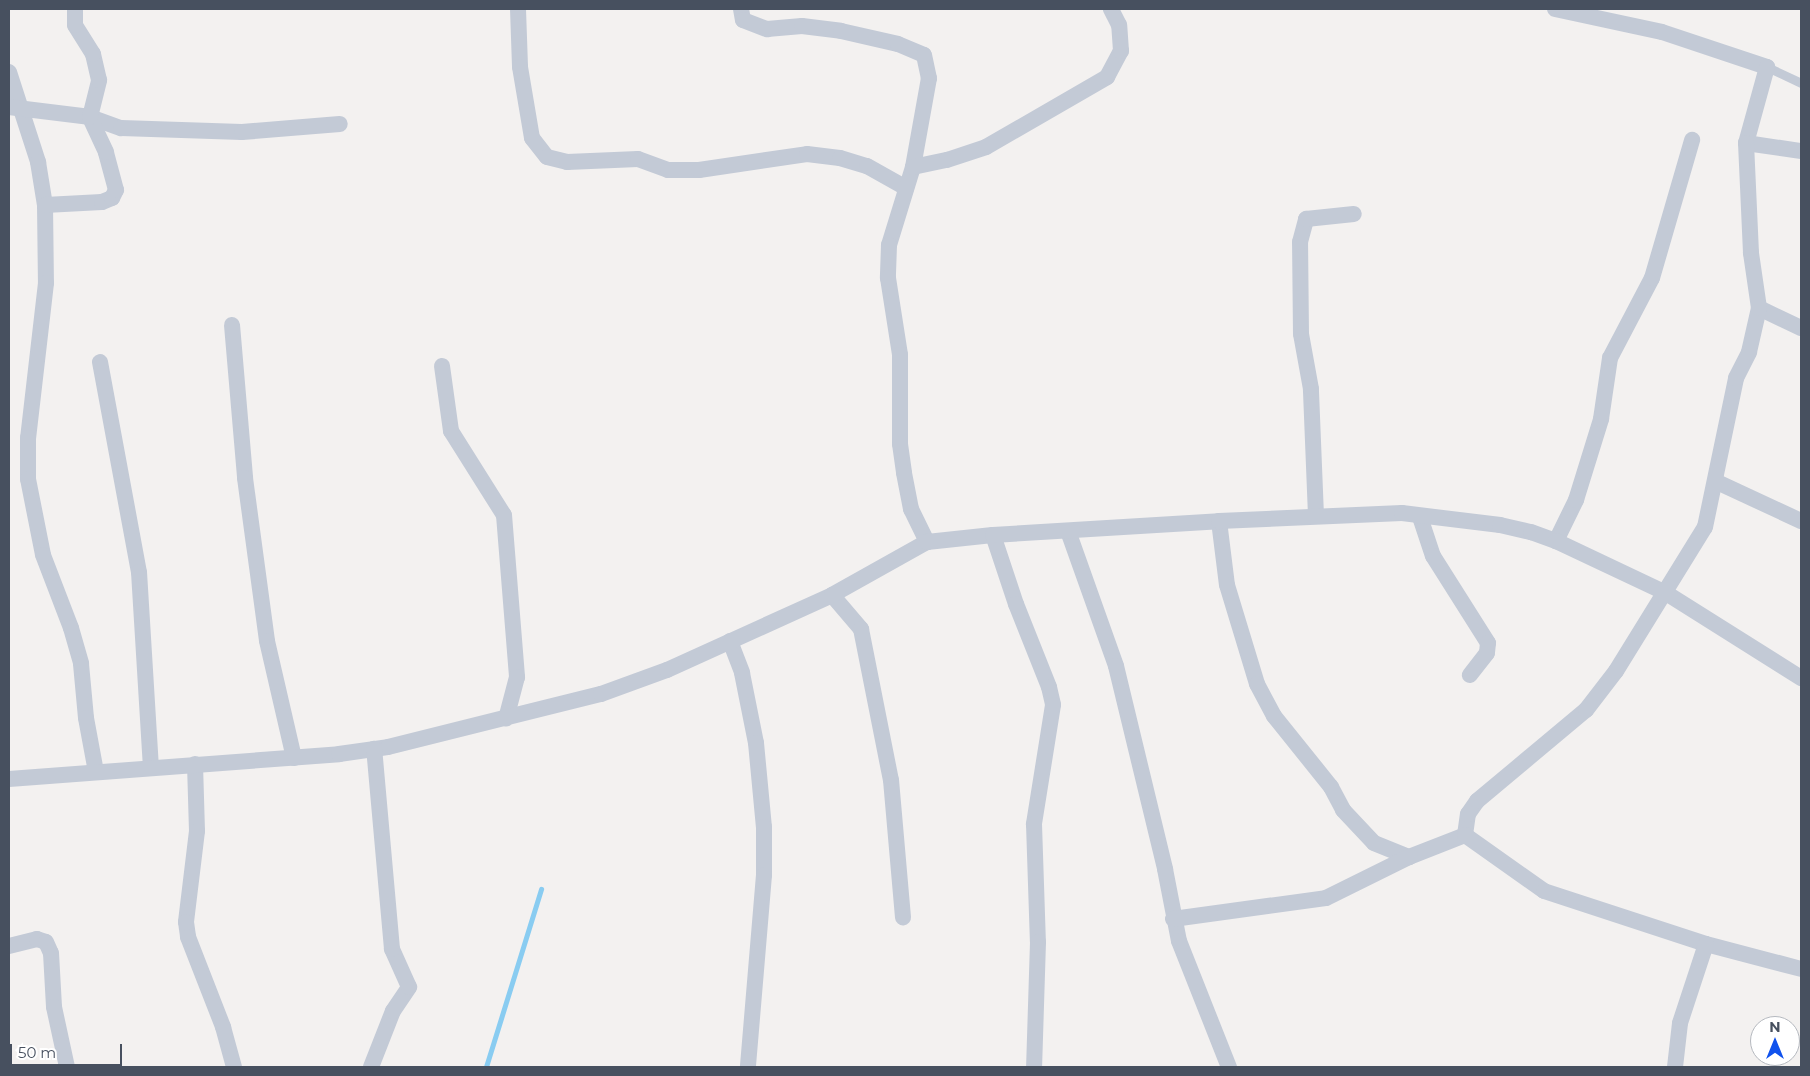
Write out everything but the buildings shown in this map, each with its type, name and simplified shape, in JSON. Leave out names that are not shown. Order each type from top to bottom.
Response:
[{"type":"street","points":[[45,205],[102,202],[115,194],[106,152],[90,117],[99,80],[93,54],[76,25],[75,9]]},
{"type":"street","points":[[518,9],[520,67],[532,138],[547,157],[567,162],[638,159],[668,170],[699,170],[807,154],[840,158],[867,166],[906,188]]},
{"type":"street","points":[[741,9],[743,20],[767,29],[802,26],[841,31],[891,42],[924,55],[930,78],[913,167],[889,245],[888,278],[900,355],[900,444],[904,473],[911,509],[926,542]]},
{"type":"street","points":[[913,167],[947,160],[986,147],[1107,77],[1121,51],[1119,24],[1112,9]]},
{"type":"street","points":[[1465,835],[1468,814],[1477,801],[1586,710],[1616,671],[1666,593],[1705,526],[1717,482],[1736,378],[1748,352],[1759,308],[1751,253],[1746,143],[1767,67],[1662,32],[1555,9]]},
{"type":"street","points":[[9,72],[16,107],[38,162],[45,205],[46,283],[28,438],[28,479],[43,555],[71,628],[81,664],[86,718],[96,772]]},
{"type":"street","points":[[16,107],[90,117],[121,128],[242,132],[340,124]]},
{"type":"street","points":[[1556,541],[1576,500],[1601,420],[1606,372],[1610,358],[1652,278],[1692,140]]},
{"type":"street","points":[[1746,143],[1801,151]]},
{"type":"street","points":[[1316,516],[1311,389],[1301,334],[1300,242],[1306,218],[1354,214]]},
{"type":"street","points":[[1759,308],[1801,328]]},
{"type":"street","points":[[232,325],[245,478],[267,641],[294,758]]},
{"type":"street","points":[[100,362],[139,572],[151,767]]},
{"type":"street","points":[[442,366],[450,431],[504,515],[518,677],[506,718]]},
{"type":"street","points":[[1717,482],[1801,521]]},
{"type":"street","points":[[9,778],[294,758],[374,749],[601,694],[667,670],[832,595],[926,542],[993,535],[1219,521],[1402,513],[1420,517],[1500,524],[1556,541],[1666,593],[1801,678]]},
{"type":"street","points":[[1420,517],[1433,556],[1488,643],[1486,653],[1470,675]]},
{"type":"street","points":[[1219,521],[1227,585],[1236,620],[1257,684],[1274,716],[1331,787],[1344,810],[1374,843],[1409,857]]},
{"type":"street","points":[[1068,531],[1116,666],[1165,869],[1179,941],[1229,1067]]},
{"type":"street","points":[[993,535],[1016,604],[1050,686],[1053,705],[1034,824],[1038,942],[1034,1067]]},
{"type":"street","points":[[832,595],[861,629],[891,780],[904,917]]},
{"type":"street","points":[[730,641],[742,673],[756,743],[764,827],[764,875],[748,1067]]},
{"type":"street","points":[[371,1067],[393,1011],[409,987],[392,949],[374,749]]},
{"type":"street","points":[[195,764],[197,831],[186,922],[188,937],[223,1027],[234,1067]]},
{"type":"street","points":[[1173,918],[1326,898],[1409,857],[1465,835]]},
{"type":"street","points":[[1465,835],[1544,891],[1706,944],[1801,969]]},
{"type":"street","points":[[9,946],[37,939],[46,942],[51,953],[54,1008],[67,1067]]},
{"type":"street","points":[[1675,1067],[1680,1023],[1706,944]]},
{"type":"lane","points":[[1767,67],[1801,83]]},
{"type":"waterway","points":[[486,1067],[541,889]]}]
